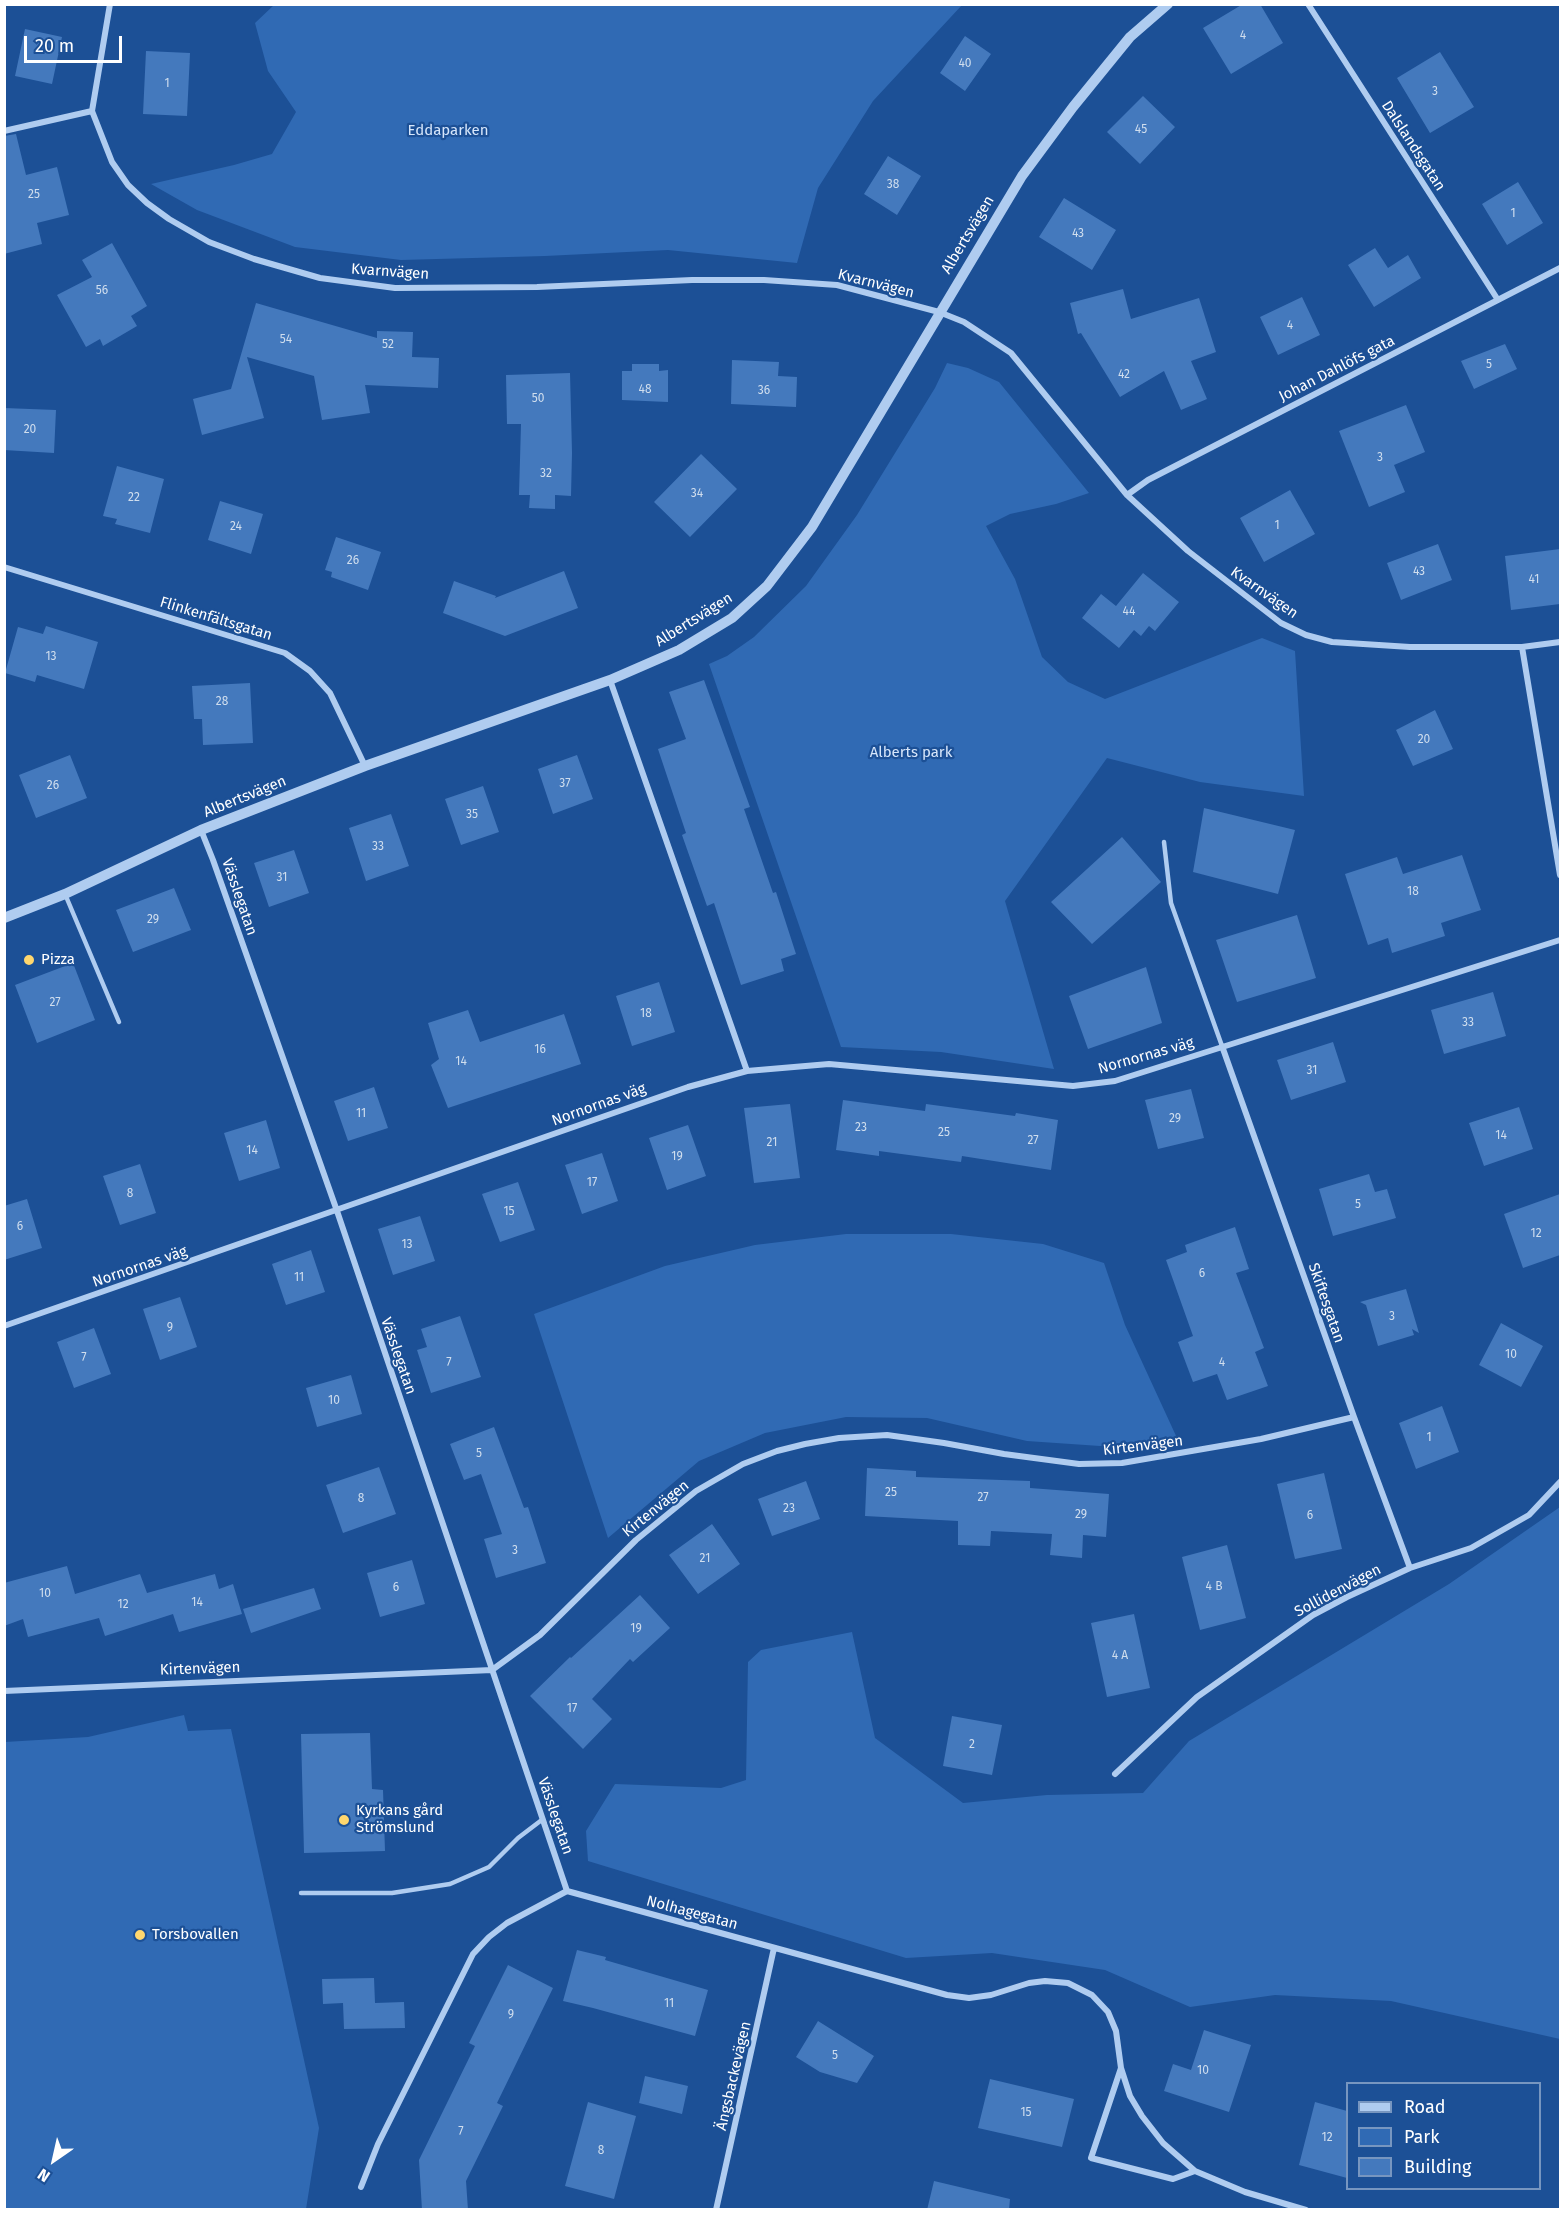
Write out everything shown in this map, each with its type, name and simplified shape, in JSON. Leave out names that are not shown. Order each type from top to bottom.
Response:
[{"type":"street","points":[[4,131],[92,111],[110,4]]},
{"type":"street","name":"Albertsvägen","points":[[4,918],[65,894],[201,830],[365,766],[610,680],[680,650],[732,618],[767,586],[812,527],[1022,176],[1073,107],[1130,37],[1168,4]]},
{"type":"street","name":"Dalslandsgatan","points":[[1308,4],[1498,300]]},
{"type":"street","name":"Kvarnvägen","points":[[92,111],[112,162],[128,185],[162,214],[209,242],[254,259],[320,278],[395,288],[764,280],[837,285],[939,312],[964,322],[1011,352],[1126,495],[1188,551],[1281,623],[1306,635],[1332,642],[1399,646],[1522,647],[1560,642]]},
{"type":"street","name":"Johan Dahlöfs gata","points":[[1126,495],[1148,480],[1560,268]]},
{"type":"street","name":"Flinkenfältsgatan","points":[[4,567],[285,653],[310,671],[330,693],[365,766]]},
{"type":"street","points":[[1522,647],[1560,875]]},
{"type":"street","points":[[610,680],[747,1071]]},
{"type":"street","name":"Vässlegatan","points":[[201,830],[337,1211],[567,1891]]},
{"type":"street","name":"Nornornas väg","points":[[4,1326],[688,1087],[747,1071],[830,1064],[1073,1086],[1115,1081],[1560,940]]},
{"type":"street","name":"Skiftesgatan","points":[[1222,1046],[1410,1568]]},
{"type":"street","name":"Kirtenvägen","points":[[4,1691],[492,1670],[540,1635],[636,1540],[689,1496],[743,1464],[777,1451],[839,1438],[887,1435],[1079,1464],[1122,1463],[1185,1454],[1261,1439],[1354,1417]]},
{"type":"street","name":"Sollidenvägen","points":[[1115,1774],[1197,1697],[1313,1615],[1347,1596],[1410,1568],[1471,1548],[1528,1515],[1560,1482]]},
{"type":"street","points":[[361,2187],[378,2144],[474,1954],[489,1937],[507,1923],[567,1891]]},
{"type":"street","name":"Nolhagegatan","points":[[567,1891],[947,1995],[969,1998],[991,1995],[1029,1983],[1045,1981],[1068,1983],[1092,1995],[1108,2012],[1116,2031],[1121,2068],[1130,2096],[1163,2143],[1195,2171],[1245,2192],[1306,2210]]},
{"type":"street","name":"Ängsbackevägen","points":[[716,2210],[774,1948]]},
{"type":"street","name":"Nolhagegatan","points":[[1121,2068],[1091,2158],[1173,2179],[1195,2171]]},
{"type":"lane","points":[[1164,842],[1171,903],[1222,1046]]},
{"type":"lane","points":[[65,894],[119,1022]]},
{"type":"lane","points":[[301,1893],[392,1893],[450,1884],[489,1867],[518,1838],[543,1819]]},
{"type":"green space","name":"Eddaparken","points":[[274,5],[962,5],[873,101],[818,188],[797,263],[668,250],[401,260],[295,247],[197,210],[151,184],[272,154],[296,112],[268,71],[255,23]]},
{"type":"green space","name":"Alberts park","points":[[947,363],[968,368],[999,382],[1089,493],[1056,504],[1010,514],[986,526],[1015,579],[1042,657],[1068,682],[1105,699],[1262,638],[1295,651],[1304,796],[1200,782],[1107,758],[1005,901],[1054,1069],[941,1052],[841,1047],[709,664],[727,656],[754,637],[806,586],[857,515],[935,388]]},
{"type":"green space","points":[[846,1234],[951,1234],[1043,1244],[1104,1263],[1125,1325],[1177,1438],[1100,1446],[1027,1441],[927,1418],[846,1417],[765,1433],[699,1461],[608,1538],[534,1314],[665,1266],[755,1245]]},
{"type":"green space","points":[[1560,1507],[1560,2039],[1391,2001],[1275,1995],[1190,2007],[1105,1970],[992,1953],[906,1958],[588,1861],[586,1831],[615,1784],[721,1788],[746,1780],[748,1662],[761,1650],[852,1632],[875,1738],[963,1803],[1047,1795],[1143,1793],[1189,1741],[1449,1584]]},
{"type":"green space","name":"Torsbovallen","points":[[184,1715],[188,1731],[231,1729],[319,2128],[306,2209],[5,2209],[5,1742],[88,1737]]},
{"type":"building","points":[[1243,4],[1260,4],[1283,43],[1231,74],[1203,28]]},
{"type":"building","points":[[25,29],[62,37],[52,84],[15,76]]},
{"type":"building","points":[[965,36],[991,54],[965,91],[940,73]]},
{"type":"building","points":[[146,51],[190,53],[187,116],[143,114]]},
{"type":"building","points":[[1440,52],[1474,107],[1430,133],[1397,78]]},
{"type":"building","points":[[1143,96],[1175,127],[1140,164],[1107,132]]},
{"type":"building","points":[[16,134],[26,175],[57,167],[69,215],[37,223],[42,244],[4,254],[4,136]]},
{"type":"building","points":[[888,156],[921,176],[897,215],[864,194]]},
{"type":"building","points":[[1518,182],[1543,223],[1507,245],[1482,204]]},
{"type":"building","points":[[1064,198],[1116,230],[1092,270],[1039,237]]},
{"type":"building","points":[[112,243],[147,306],[131,316],[137,326],[103,346],[100,339],[86,347],[57,295],[92,277],[82,260]]},
{"type":"building","points":[[1375,248],[1388,268],[1408,255],[1421,278],[1374,307],[1348,265]]},
{"type":"building","points":[[1123,289],[1131,319],[1199,298],[1216,352],[1191,361],[1207,399],[1181,410],[1164,371],[1120,397],[1081,333],[1078,334],[1070,303]]},
{"type":"building","points":[[1302,297],[1320,335],[1278,355],[1260,317]]},
{"type":"building","points":[[256,303],[377,338],[377,331],[413,332],[412,357],[439,358],[438,388],[365,385],[370,413],[322,420],[314,376],[247,357],[264,418],[202,435],[193,399],[231,389]]},
{"type":"building","points":[[1505,344],[1517,369],[1474,389],[1461,361]]},
{"type":"building","points":[[732,360],[779,362],[778,376],[797,377],[796,407],[731,404]]},
{"type":"building","points":[[632,364],[659,364],[659,371],[668,370],[668,402],[622,400],[622,371],[632,371]]},
{"type":"building","points":[[570,373],[571,496],[555,495],[555,509],[529,508],[530,495],[519,495],[521,424],[507,424],[506,375]]},
{"type":"building","points":[[1406,405],[1425,452],[1394,465],[1405,492],[1369,507],[1339,431]]},
{"type":"building","points":[[4,408],[56,410],[54,453],[4,450]]},
{"type":"building","points":[[701,454],[737,489],[690,537],[654,502]]},
{"type":"building","points":[[117,466],[164,479],[150,533],[115,524],[117,519],[103,516]]},
{"type":"building","points":[[1290,490],[1315,534],[1264,562],[1240,518]]},
{"type":"building","points":[[220,501],[263,514],[251,554],[208,540]]},
{"type":"building","points":[[336,537],[381,552],[368,590],[331,577],[332,572],[325,570]]},
{"type":"building","points":[[1438,544],[1452,580],[1401,600],[1387,563]]},
{"type":"building","points":[[1560,549],[1560,604],[1511,610],[1505,556]]},
{"type":"building","points":[[564,571],[578,608],[505,636],[443,613],[454,581],[496,596],[495,598]]},
{"type":"building","points":[[1143,573],[1179,602],[1155,631],[1149,626],[1141,636],[1134,630],[1119,648],[1082,618],[1101,594],[1116,606]]},
{"type":"building","points":[[46,626],[98,642],[84,689],[37,675],[35,682],[5,673],[18,627],[43,634]]},
{"type":"building","points":[[704,680],[750,807],[744,809],[773,893],[776,892],[796,954],[781,959],[784,971],[741,985],[714,903],[707,906],[682,835],[686,833],[658,749],[686,739],[669,692]]},
{"type":"building","points":[[250,683],[253,743],[203,745],[202,719],[194,719],[192,686]]},
{"type":"building","points":[[1435,710],[1453,749],[1413,766],[1396,730]]},
{"type":"building","points":[[70,755],[87,798],[36,818],[19,775]]},
{"type":"building","points":[[577,755],[593,799],[553,814],[538,769]]},
{"type":"building","points":[[483,786],[499,832],[461,845],[445,799]]},
{"type":"building","points":[[1204,808],[1295,830],[1278,894],[1193,872]]},
{"type":"building","points":[[391,814],[409,866],[366,881],[349,828]]},
{"type":"building","points":[[1122,837],[1161,882],[1092,944],[1051,902]]},
{"type":"building","points":[[294,850],[309,893],[269,907],[254,863]]},
{"type":"building","points":[[1462,855],[1481,910],[1441,923],[1445,936],[1392,953],[1388,938],[1368,945],[1345,874],[1397,857],[1403,874]]},
{"type":"building","points":[[174,888],[191,930],[133,952],[116,910]]},
{"type":"building","points":[[1297,915],[1316,978],[1237,1002],[1216,940]]},
{"type":"building","points":[[73,963],[95,1020],[37,1043],[15,985]]},
{"type":"building","points":[[1146,967],[1162,1023],[1088,1049],[1069,996]]},
{"type":"building","points":[[659,982],[675,1032],[632,1046],[616,996]]},
{"type":"building","points":[[1493,992],[1506,1036],[1444,1054],[1431,1010]]},
{"type":"building","points":[[468,1010],[480,1042],[564,1014],[581,1064],[448,1108],[431,1065],[439,1059],[428,1023]]},
{"type":"building","points":[[1333,1042],[1346,1082],[1291,1100],[1277,1060]]},
{"type":"building","points":[[374,1087],[388,1128],[348,1141],[334,1101]]},
{"type":"building","points":[[1191,1089],[1204,1138],[1158,1149],[1145,1100]]},
{"type":"building","points":[[843,1100],[925,1111],[926,1104],[1015,1116],[1016,1113],[1058,1120],[1051,1170],[962,1156],[961,1162],[879,1151],[879,1156],[836,1150]]},
{"type":"building","points":[[790,1104],[800,1178],[754,1183],[744,1108]]},
{"type":"building","points":[[1519,1107],[1533,1149],[1484,1166],[1469,1123]]},
{"type":"building","points":[[266,1120],[280,1168],[239,1181],[224,1133]]},
{"type":"building","points":[[688,1125],[706,1176],[667,1190],[649,1138]]},
{"type":"building","points":[[602,1153],[618,1201],[582,1214],[565,1165]]},
{"type":"building","points":[[140,1164],[156,1213],[120,1225],[103,1176]]},
{"type":"building","points":[[1369,1174],[1375,1192],[1387,1189],[1396,1218],[1333,1236],[1319,1189]]},
{"type":"building","points":[[518,1182],[535,1230],[500,1242],[482,1194]]},
{"type":"building","points":[[1560,1194],[1560,1255],[1523,1268],[1504,1214]]},
{"type":"building","points":[[27,1199],[42,1248],[4,1260],[4,1206]]},
{"type":"building","points":[[420,1216],[435,1261],[393,1275],[378,1229]]},
{"type":"building","points":[[1235,1227],[1249,1269],[1236,1273],[1264,1348],[1255,1352],[1268,1386],[1227,1400],[1217,1374],[1193,1382],[1178,1342],[1193,1336],[1166,1260],[1187,1252],[1185,1245]]},
{"type":"building","points":[[311,1250],[325,1292],[286,1305],[272,1264]]},
{"type":"building","points":[[1406,1289],[1419,1333],[1412,1329],[1414,1335],[1378,1346],[1366,1305],[1360,1302]]},
{"type":"building","points":[[180,1297],[197,1347],[160,1360],[143,1309]]},
{"type":"building","points":[[460,1316],[481,1377],[431,1393],[417,1350],[427,1347],[421,1329]]},
{"type":"building","points":[[1501,1323],[1543,1346],[1521,1387],[1479,1365]]},
{"type":"building","points":[[94,1328],[111,1374],[74,1388],[57,1342]]},
{"type":"building","points":[[351,1375],[362,1414],[317,1427],[306,1388]]},
{"type":"building","points":[[1442,1406],[1459,1452],[1416,1469],[1399,1423]]},
{"type":"building","points":[[494,1427],[524,1508],[528,1507],[546,1563],[496,1578],[484,1539],[502,1534],[481,1474],[464,1480],[450,1444]]},
{"type":"building","points":[[379,1467],[396,1514],[343,1533],[326,1485]]},
{"type":"building","points":[[867,1468],[916,1471],[916,1477],[1030,1481],[1030,1488],[1109,1494],[1106,1537],[1083,1535],[1082,1558],[1050,1555],[1052,1534],[991,1531],[990,1546],[958,1545],[958,1521],[865,1516]]},
{"type":"building","points":[[1324,1473],[1342,1549],[1295,1559],[1277,1484]]},
{"type":"building","points":[[806,1481],[820,1519],[772,1536],[758,1499]]},
{"type":"building","points":[[712,1524],[740,1564],[698,1594],[669,1555]]},
{"type":"building","points":[[1227,1545],[1246,1618],[1200,1630],[1182,1557]]},
{"type":"building","points":[[412,1560],[425,1604],[380,1617],[367,1573]]},
{"type":"building","points":[[67,1566],[75,1594],[140,1574],[147,1593],[215,1574],[219,1589],[233,1584],[242,1614],[179,1632],[173,1614],[105,1636],[99,1618],[28,1637],[23,1619],[4,1626],[4,1583]]},
{"type":"building","points":[[314,1588],[321,1609],[251,1633],[243,1609]]},
{"type":"building","points":[[640,1595],[670,1628],[633,1662],[630,1659],[592,1699],[612,1719],[583,1749],[530,1696]]},
{"type":"building","points":[[1134,1614],[1150,1688],[1107,1697],[1091,1623]]},
{"type":"building","points":[[952,1716],[1002,1725],[992,1775],[943,1766]]},
{"type":"building","name":"Kyrkans gård Strömslund","points":[[370,1733],[372,1789],[383,1790],[385,1851],[304,1853],[301,1734]]},
{"type":"building","points":[[577,1950],[708,1990],[695,2036],[563,2001]]},
{"type":"building","points":[[508,1965],[553,1988],[497,2103],[503,2106],[466,2181],[468,2210],[422,2210],[419,2160],[475,2046],[469,2043]]},
{"type":"building","points":[[374,1978],[375,2003],[404,2002],[405,2028],[344,2029],[343,2003],[323,2004],[322,1979]]},
{"type":"building","points":[[818,2021],[874,2056],[857,2083],[820,2072],[796,2057]]},
{"type":"building","points":[[1204,2030],[1251,2045],[1229,2112],[1164,2091],[1173,2064],[1191,2070]]},
{"type":"building","points":[[645,2076],[688,2086],[682,2114],[639,2103]]},
{"type":"building","points":[[990,2079],[1074,2099],[1062,2147],[978,2128]]},
{"type":"building","points":[[588,2102],[636,2116],[614,2199],[565,2186]]},
{"type":"building","points":[[1315,2102],[1346,2111],[1346,2178],[1299,2165]]},
{"type":"building","points":[[934,2181],[1010,2199],[1009,2210],[927,2210]]},
{"type":"place","name":"Pizza","points":[[29,960]]},
{"type":"place","name":"Kyrkans gård Strömslund","points":[[344,1820]]},
{"type":"place","name":"Torsbovallen","points":[[140,1935]]}]
